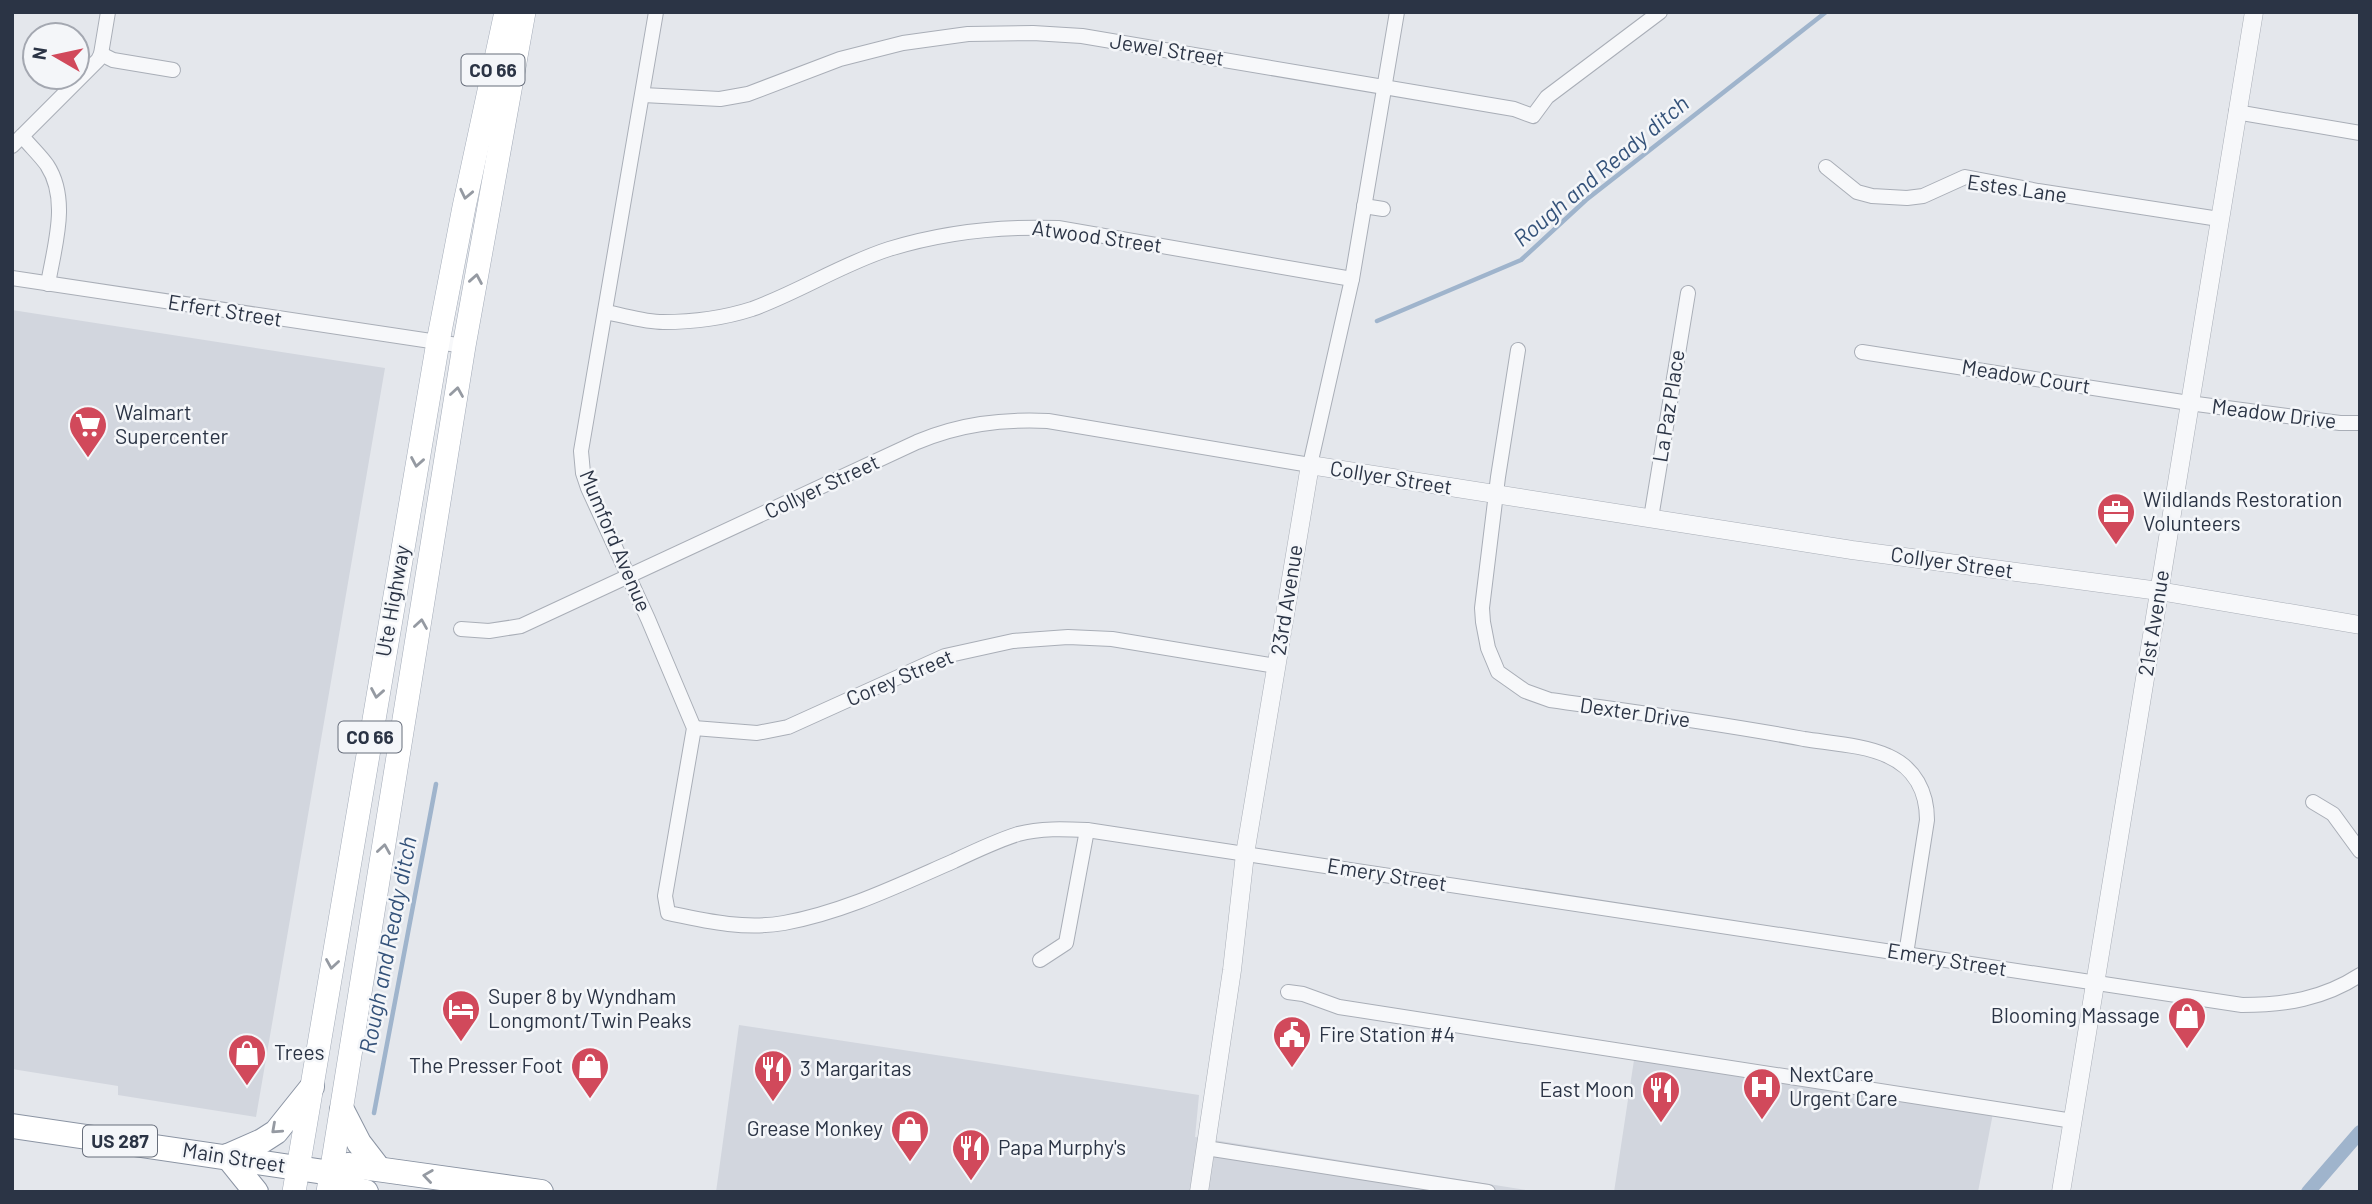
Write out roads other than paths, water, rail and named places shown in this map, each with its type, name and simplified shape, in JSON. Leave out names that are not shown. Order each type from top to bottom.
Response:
[{"type":"highway","points":[[256,1192],[227,1156],[276,1132],[312,1087]]},
{"type":"highway","points":[[342,1110],[359,1143],[379,1169]]},
{"type":"highway","name":"Main Street","points":[[12,1126],[227,1156],[296,1180],[329,1182],[366,1192]]},
{"type":"highway","name":"Main Street","points":[[329,1182],[348,1164],[541,1192]]},
{"type":"main road","name":"Ute Highway","points":[[296,1180],[438,342],[506,12]]},
{"type":"main road","name":"Ute Highway","points":[[329,1182],[464,346],[524,12]]},
{"type":"street","points":[[48,284],[59,211],[57,190],[48,167],[17,141],[102,54],[108,12]]},
{"type":"street","name":"Mumford Avenue","points":[[656,12],[581,451],[588,488],[629,576],[694,729]]},
{"type":"street","name":"23rd Avenue","points":[[1199,1192],[1232,970],[1245,854],[1276,666],[1310,465],[1352,279],[1397,12]]},
{"type":"street","name":"Jewel Street","points":[[643,95],[720,99],[748,94],[840,59],[903,43],[968,34],[1033,33],[1082,36],[1384,86],[1514,109],[1532,116],[1548,97],[1660,12]]},
{"type":"street","name":"21st Avenue","points":[[2061,1192],[2254,12]]},
{"type":"street","points":[[102,54],[113,60],[173,69]]},
{"type":"street","points":[[2236,112],[2360,133]]},
{"type":"street","name":"Estes Lane","points":[[1826,167],[1857,192],[1872,196],[1923,196],[1965,177],[2219,219]]},
{"type":"street","points":[[1364,206],[1383,209]]},
{"type":"street","name":"Atwood Street","points":[[605,312],[661,322],[720,317],[753,309],[863,258],[891,248],[950,234],[1013,227],[1058,228],[1352,279]]},
{"type":"street","name":"Erfert Street","points":[[12,278],[464,346]]},
{"type":"street","name":"La Paz Place","points":[[1651,518],[1688,293]]},
{"type":"street","name":"Dexter Drive","points":[[1518,350],[1482,608],[1488,648],[1498,672],[1525,691],[1550,700],[1689,720],[1890,756],[1910,772],[1921,786],[1927,802],[1927,820],[1906,954]]},
{"type":"street","name":"Meadow Court","points":[[1863,352],[2189,403]]},
{"type":"street","name":"Meadow Drive","points":[[2189,403],[2340,423],[2360,423]]},
{"type":"street","name":"Collyer Street","points":[[461,629],[489,631],[521,626],[916,442],[965,425],[1015,419],[1048,421],[1852,550],[2159,591],[2360,625]]},
{"type":"street","name":"Corey Street","points":[[694,729],[757,733],[788,727],[946,656],[1013,641],[1068,637],[1112,639],[1276,666]]},
{"type":"street","name":"Emery Street","points":[[694,729],[665,896],[668,914],[718,923],[781,923],[823,915],[1020,834],[1054,829],[1087,830],[2242,1005],[2276,1005],[2319,996],[2360,975]]},
{"type":"street","points":[[2313,802],[2333,814],[2360,850]]},
{"type":"street","points":[[1040,960],[1066,943],[1087,830]]},
{"type":"street","points":[[1288,992],[1303,994],[1339,1007],[2073,1121]]},
{"type":"street","points":[[1206,1148],[1488,1192]]},
{"type":"waterway","name":"Rough and Ready ditch","points":[[1377,321],[1521,260],[1586,200],[1826,12]]},
{"type":"waterway","name":"Rough and Ready ditch","points":[[374,1113],[436,784]]},
{"type":"waterway","points":[[2308,1192],[2360,1132]]},
{"type":"place","name":"Walmart Supercenter","points":[[88,459]]},
{"type":"place","name":"Wildlands Restoration Volunteers","points":[[2116,546]]},
{"type":"place","name":"Super 8 by Wyndham Longmont/Twin Peaks","points":[[461,1043]]},
{"type":"place","name":"Blooming Massage","points":[[2187,1050]]},
{"type":"place","name":"Fire Station #4","points":[[1292,1069]]},
{"type":"place","name":"Trees","points":[[247,1087]]},
{"type":"place","name":"The Presser Foot","points":[[590,1100]]},
{"type":"place","name":"3 Margaritas","points":[[773,1103]]},
{"type":"place","name":"NextCare Urgent Care","points":[[1762,1121]]},
{"type":"place","name":"East Moon","points":[[1661,1124]]},
{"type":"place","name":"Grease Monkey","points":[[910,1163]]},
{"type":"place","name":"Papa Murphy's","points":[[971,1182]]}]
